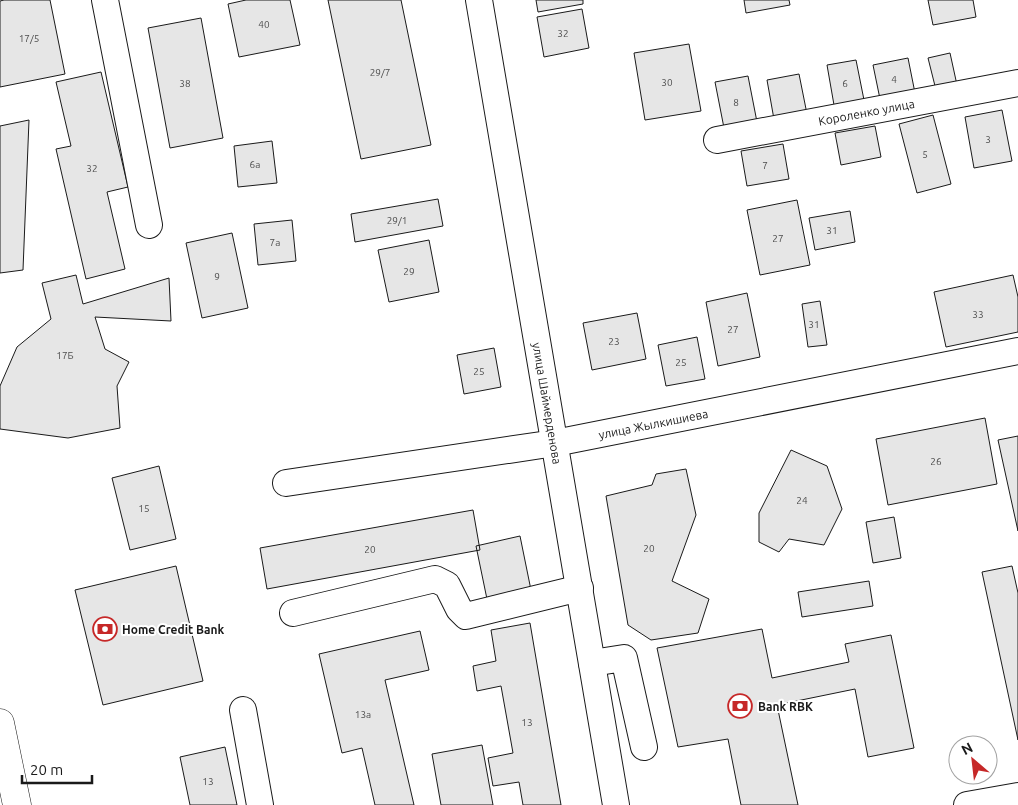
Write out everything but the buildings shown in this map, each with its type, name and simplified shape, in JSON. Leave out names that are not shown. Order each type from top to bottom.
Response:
[{"type":"main road","points":[[0,723],[17,805]]},
{"type":"street","points":[[104,0],[149,225]]},
{"type":"street","name":"улица Шаймерденова","points":[[479,0],[616,805]]},
{"type":"street","name":"Короленко улица","points":[[717,140],[1018,84]]},
{"type":"street","name":"улица Жылкишиева","points":[[286,483],[555,443],[1018,351]]},
{"type":"street","points":[[293,613],[436,579],[447,585],[458,609],[466,616],[580,588]]},
{"type":"street","points":[[592,663],[624,658],[644,747]]},
{"type":"street","points":[[243,710],[260,805]]},
{"type":"street","points":[[967,805],[1018,796]]},
{"type":"place","name":"Home Credit Bank","points":[[105,629]]},
{"type":"place","name":"Bank RBK","points":[[740,706]]}]
